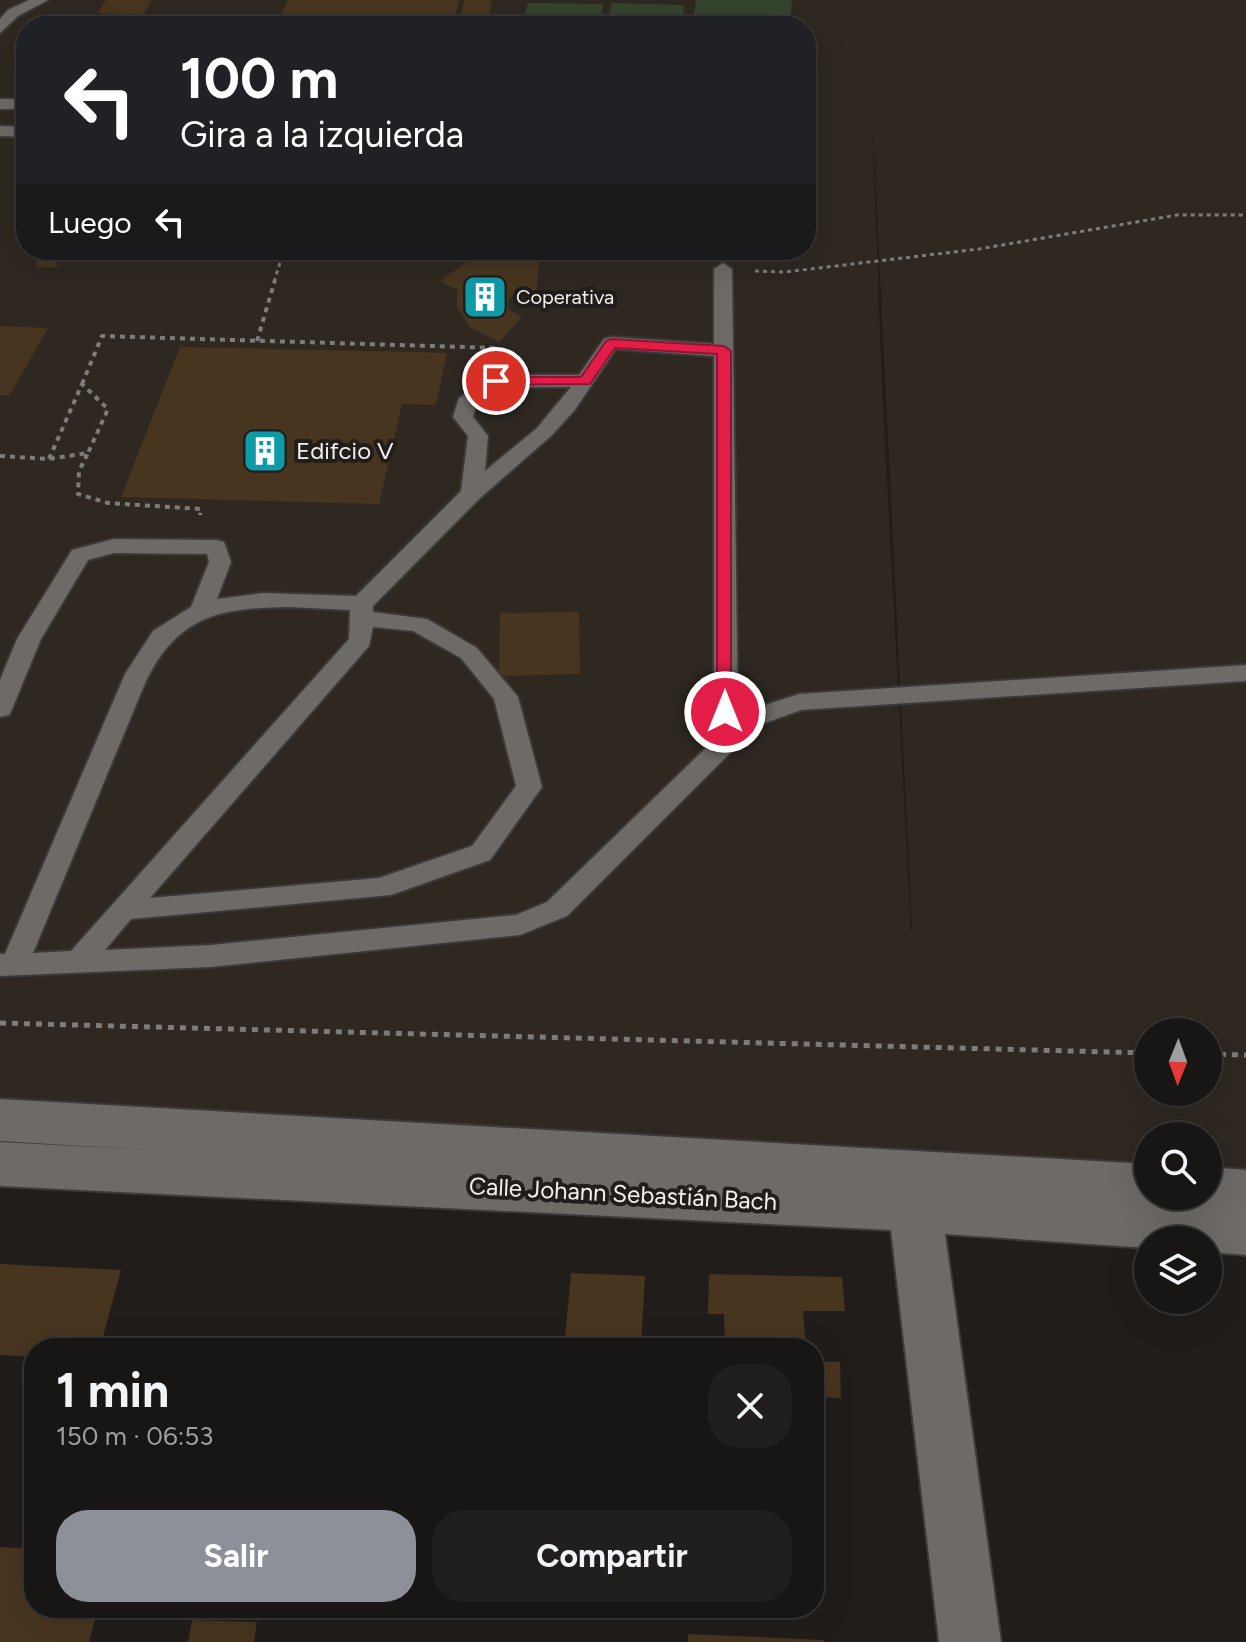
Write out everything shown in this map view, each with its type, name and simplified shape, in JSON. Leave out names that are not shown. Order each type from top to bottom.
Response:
[{"type":"street","name":"Calle Johann Sebastián Bach","points":[[0,1120],[1134,1185]]},
{"type":"street","name":"Calle Johann Sebastián Bach","points":[[0,1164],[915,1209],[1246,1232]]},
{"type":"street","points":[[1222,1190],[1246,1192]]},
{"type":"street","points":[[915,1209],[970,1642]]},
{"type":"lane","points":[[0,28],[13,13],[41,0]]},
{"type":"lane","points":[[723,269],[726,742]]},
{"type":"lane","points":[[78,962],[361,641],[362,611],[472,493],[544,432],[611,343],[724,351]]},
{"type":"lane","points":[[472,493],[478,436],[463,417],[466,402],[496,381],[585,381]]},
{"type":"lane","points":[[0,709],[29,639],[80,555],[114,546],[216,547],[220,562],[201,610]]},
{"type":"lane","points":[[124,910],[381,888],[481,853],[529,787],[506,697],[469,653],[419,624],[287,598],[201,610],[171,627],[154,646],[7,965],[211,956],[520,925],[557,909],[726,742],[756,717],[799,702],[1246,673]]},
{"type":"path","points":[[723,269],[785,272],[979,249],[1177,215],[1246,215]]},
{"type":"path","points":[[257,341],[281,260]]},
{"type":"path","points":[[49,459],[102,336],[503,348]]},
{"type":"path","points":[[82,384],[108,409],[79,471],[78,494],[108,503],[201,509],[191,547]]},
{"type":"path","points":[[0,456],[49,459],[88,453]]},
{"type":"path","points":[[0,1023],[1134,1053]]},
{"type":"path","points":[[1222,1054],[1246,1055]]},
{"type":"shaded area","points":[[0,0],[1246,0],[1246,1191],[1222,1190],[1222,1122],[1134,1122],[1134,1184],[0,1120]],"holes":[[[872,111],[912,930],[882,387]]]},
{"type":"green space","points":[[696,0],[792,0],[791,16],[694,16]]},
{"type":"green space","points":[[528,3],[603,4],[601,16],[525,16]]},
{"type":"green space","points":[[612,3],[684,5],[683,16],[609,16]]},
{"type":"building","points":[[106,0],[152,0],[144,14],[98,13]]},
{"type":"building","points":[[288,0],[460,0],[454,16],[280,16]]},
{"type":"building","points":[[464,0],[492,0],[489,16],[460,16]]},
{"type":"building","points":[[37,260],[57,260],[57,267],[36,267]]},
{"type":"building","name":"Coperativa","points":[[539,260],[536,295],[517,294],[508,300],[509,310],[522,317],[499,342],[471,328],[457,308],[457,290],[440,281],[468,261]]},
{"type":"building","points":[[0,326],[48,328],[10,395],[0,395]]},
{"type":"building","name":"Edifcio V","points":[[180,347],[447,353],[436,405],[402,404],[379,504],[121,497]]},
{"type":"building","points":[[579,612],[580,674],[499,676],[500,613]]},
{"type":"building","points":[[0,1264],[121,1270],[103,1338],[24,1338],[24,1356],[0,1355]]},
{"type":"building","points":[[571,1273],[645,1276],[642,1338],[565,1338]]},
{"type":"building","points":[[709,1274],[842,1277],[845,1311],[803,1311],[805,1338],[725,1338],[724,1314],[708,1314]]},
{"type":"building","points":[[824,1361],[840,1362],[841,1398],[824,1397]]},
{"type":"building","points":[[0,1547],[24,1548],[24,1618],[95,1618],[89,1642],[0,1642]]},
{"type":"building","points":[[192,1620],[257,1622],[254,1642],[188,1642]]},
{"type":"building","points":[[688,1634],[824,1640],[824,1642],[688,1642]]},
{"type":"place","name":"Coperativa","points":[[485,297]]},
{"type":"place","name":"Edifcio V","points":[[265,451]]},
{"type":"route","points":[[496,381],[585,381],[611,343],[724,351],[725,712]]}]
